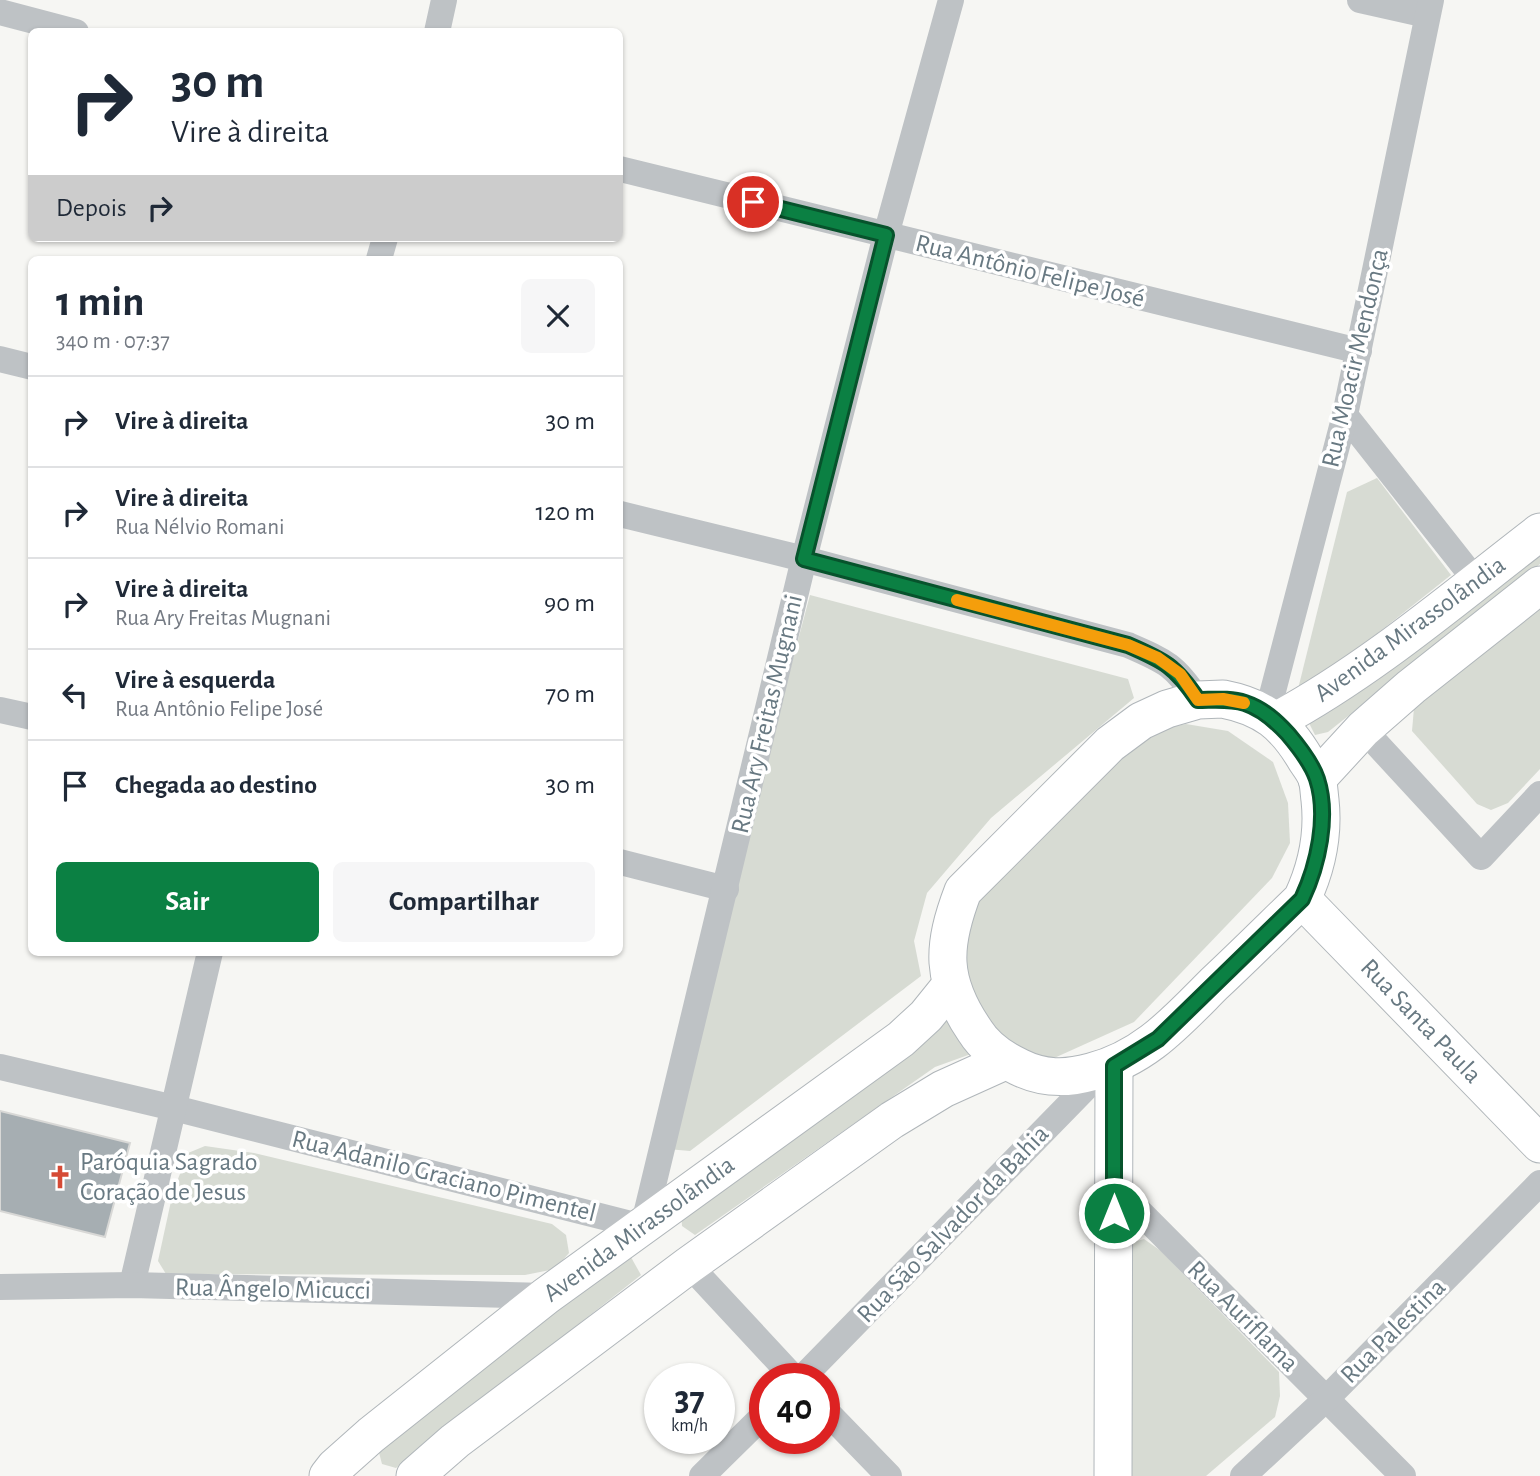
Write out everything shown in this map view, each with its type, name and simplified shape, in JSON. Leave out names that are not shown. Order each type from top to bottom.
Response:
[{"type":"main road","name":"Avenida Mirassolândia","points":[[1272,718],[1321,697],[1371,663],[1540,532]]},
{"type":"main road","name":"Avenida Mirassolândia","points":[[1317,779],[1363,729],[1410,687],[1540,585]]},
{"type":"main road","points":[[1223,699],[1245,703],[1272,718],[1298,746],[1317,779],[1322,820],[1319,847],[1315,872],[1302,899],[1158,1039],[1109,1067],[1070,1078],[1034,1074],[1005,1061],[979,1038],[962,1013],[951,985],[946,954],[951,922],[963,891],[1110,744],[1141,721],[1167,709],[1198,700],[1223,699]]},
{"type":"main road","name":"Rua Santa Paula","points":[[1302,899],[1540,1144]]},
{"type":"main road","name":"Avenida Mirassolândia","points":[[328,1476],[371,1435],[546,1296],[901,1039],[926,1016],[951,985]]},
{"type":"main road","points":[[415,1476],[455,1441],[689,1265],[892,1120],[943,1089],[1005,1061]]},
{"type":"main road","points":[[1109,1067],[1114,1186],[1113,1476]]},
{"type":"street","points":[[438,28],[444,0]]},
{"type":"street","name":"Rua Ary Freitas Mugnani","points":[[643,1227],[804,559],[886,235],[951,0]]},
{"type":"street","points":[[1360,0],[1429,8]]},
{"type":"street","name":"Rua Moacir Mendonça","points":[[1272,718],[1345,415],[1429,8]]},
{"type":"street","points":[[0,12],[61,28]]},
{"type":"street","name":"Rua Antônio Felipe José","points":[[623,170],[1359,351]]},
{"type":"street","points":[[0,359],[28,366]]},
{"type":"street","points":[[1345,415],[1476,581]]},
{"type":"street","points":[[623,515],[804,559],[1128,645],[1158,658],[1180,674],[1198,700]]},
{"type":"street","points":[[0,710],[28,716]]},
{"type":"street","points":[[1363,729],[1481,857],[1540,794]]},
{"type":"street","points":[[623,863],[726,889]]},
{"type":"street","points":[[132,1286],[209,956]]},
{"type":"street","name":"Rua Adanilo Graciano Pimentel","points":[[0,1067],[174,1108],[643,1227]]},
{"type":"street","name":"Rua São Salvador da Bahia","points":[[814,1363],[1109,1067]]},
{"type":"street","name":"Rua Palestina","points":[[1243,1476],[1326,1399],[1540,1182]]},
{"type":"street","name":"Rua Auriflama","points":[[1114,1186],[1403,1476]]},
{"type":"street","points":[[689,1265],[783,1363]]},
{"type":"street","name":"Rua Ângelo Micucci","points":[[0,1287],[132,1286],[546,1296]]},
{"type":"street","points":[[840,1426],[888,1476]]},
{"type":"street","points":[[702,1476],[749,1430]]},
{"type":"shaded area","points":[[1377,478],[1451,575],[1310,687],[1299,685],[1347,492]]},
{"type":"shaded area","points":[[1540,541],[1540,564],[1328,732],[1315,735],[1308,721]]},
{"type":"shaded area","points":[[810,595],[1128,679],[1134,698],[991,818],[927,893],[914,941],[921,976],[690,1151],[667,1149],[675,1102]]},
{"type":"shaded area","points":[[1540,608],[1540,769],[1508,803],[1491,810],[1477,804],[1412,731],[1414,708]]},
{"type":"shaded area","points":[[1186,724],[1228,731],[1273,762],[1288,803],[1290,843],[1272,878],[1134,1022],[1052,1059],[1002,1043],[960,984],[974,889],[1148,732]]},
{"type":"shaded area","points":[[946,1014],[982,1050],[935,1067],[695,1235],[682,1226],[681,1211]]},
{"type":"shaded area","points":[[205,1146],[254,1153],[552,1224],[566,1235],[569,1253],[555,1269],[525,1275],[166,1274],[158,1261],[173,1192],[188,1153]]},
{"type":"shaded area","points":[[1144,1239],[1161,1251],[1279,1372],[1280,1396],[1275,1417],[1206,1476],[1119,1476],[1123,1245]]},
{"type":"shaded area","points":[[627,1250],[641,1275],[396,1468],[382,1464],[377,1445]]},
{"type":"building","name":"Paróquia Sagrado Coração de Jesus","points":[[0,1111],[130,1143],[105,1237],[0,1211]]},
{"type":"slow traffic","points":[[957,600],[1128,645],[1158,658],[1180,674],[1198,700],[1223,699],[1244,703]]},
{"type":"place","name":"Paróquia Sagrado Coração de Jesus","points":[[60,1177]]},
{"type":"route","points":[[753,202],[886,235],[804,559],[1128,645],[1158,658],[1180,674],[1198,700],[1223,699],[1245,703],[1267,714],[1298,746],[1317,779],[1322,820],[1319,847],[1315,872],[1302,899],[1158,1039],[1114,1066],[1114,1213]]}]
